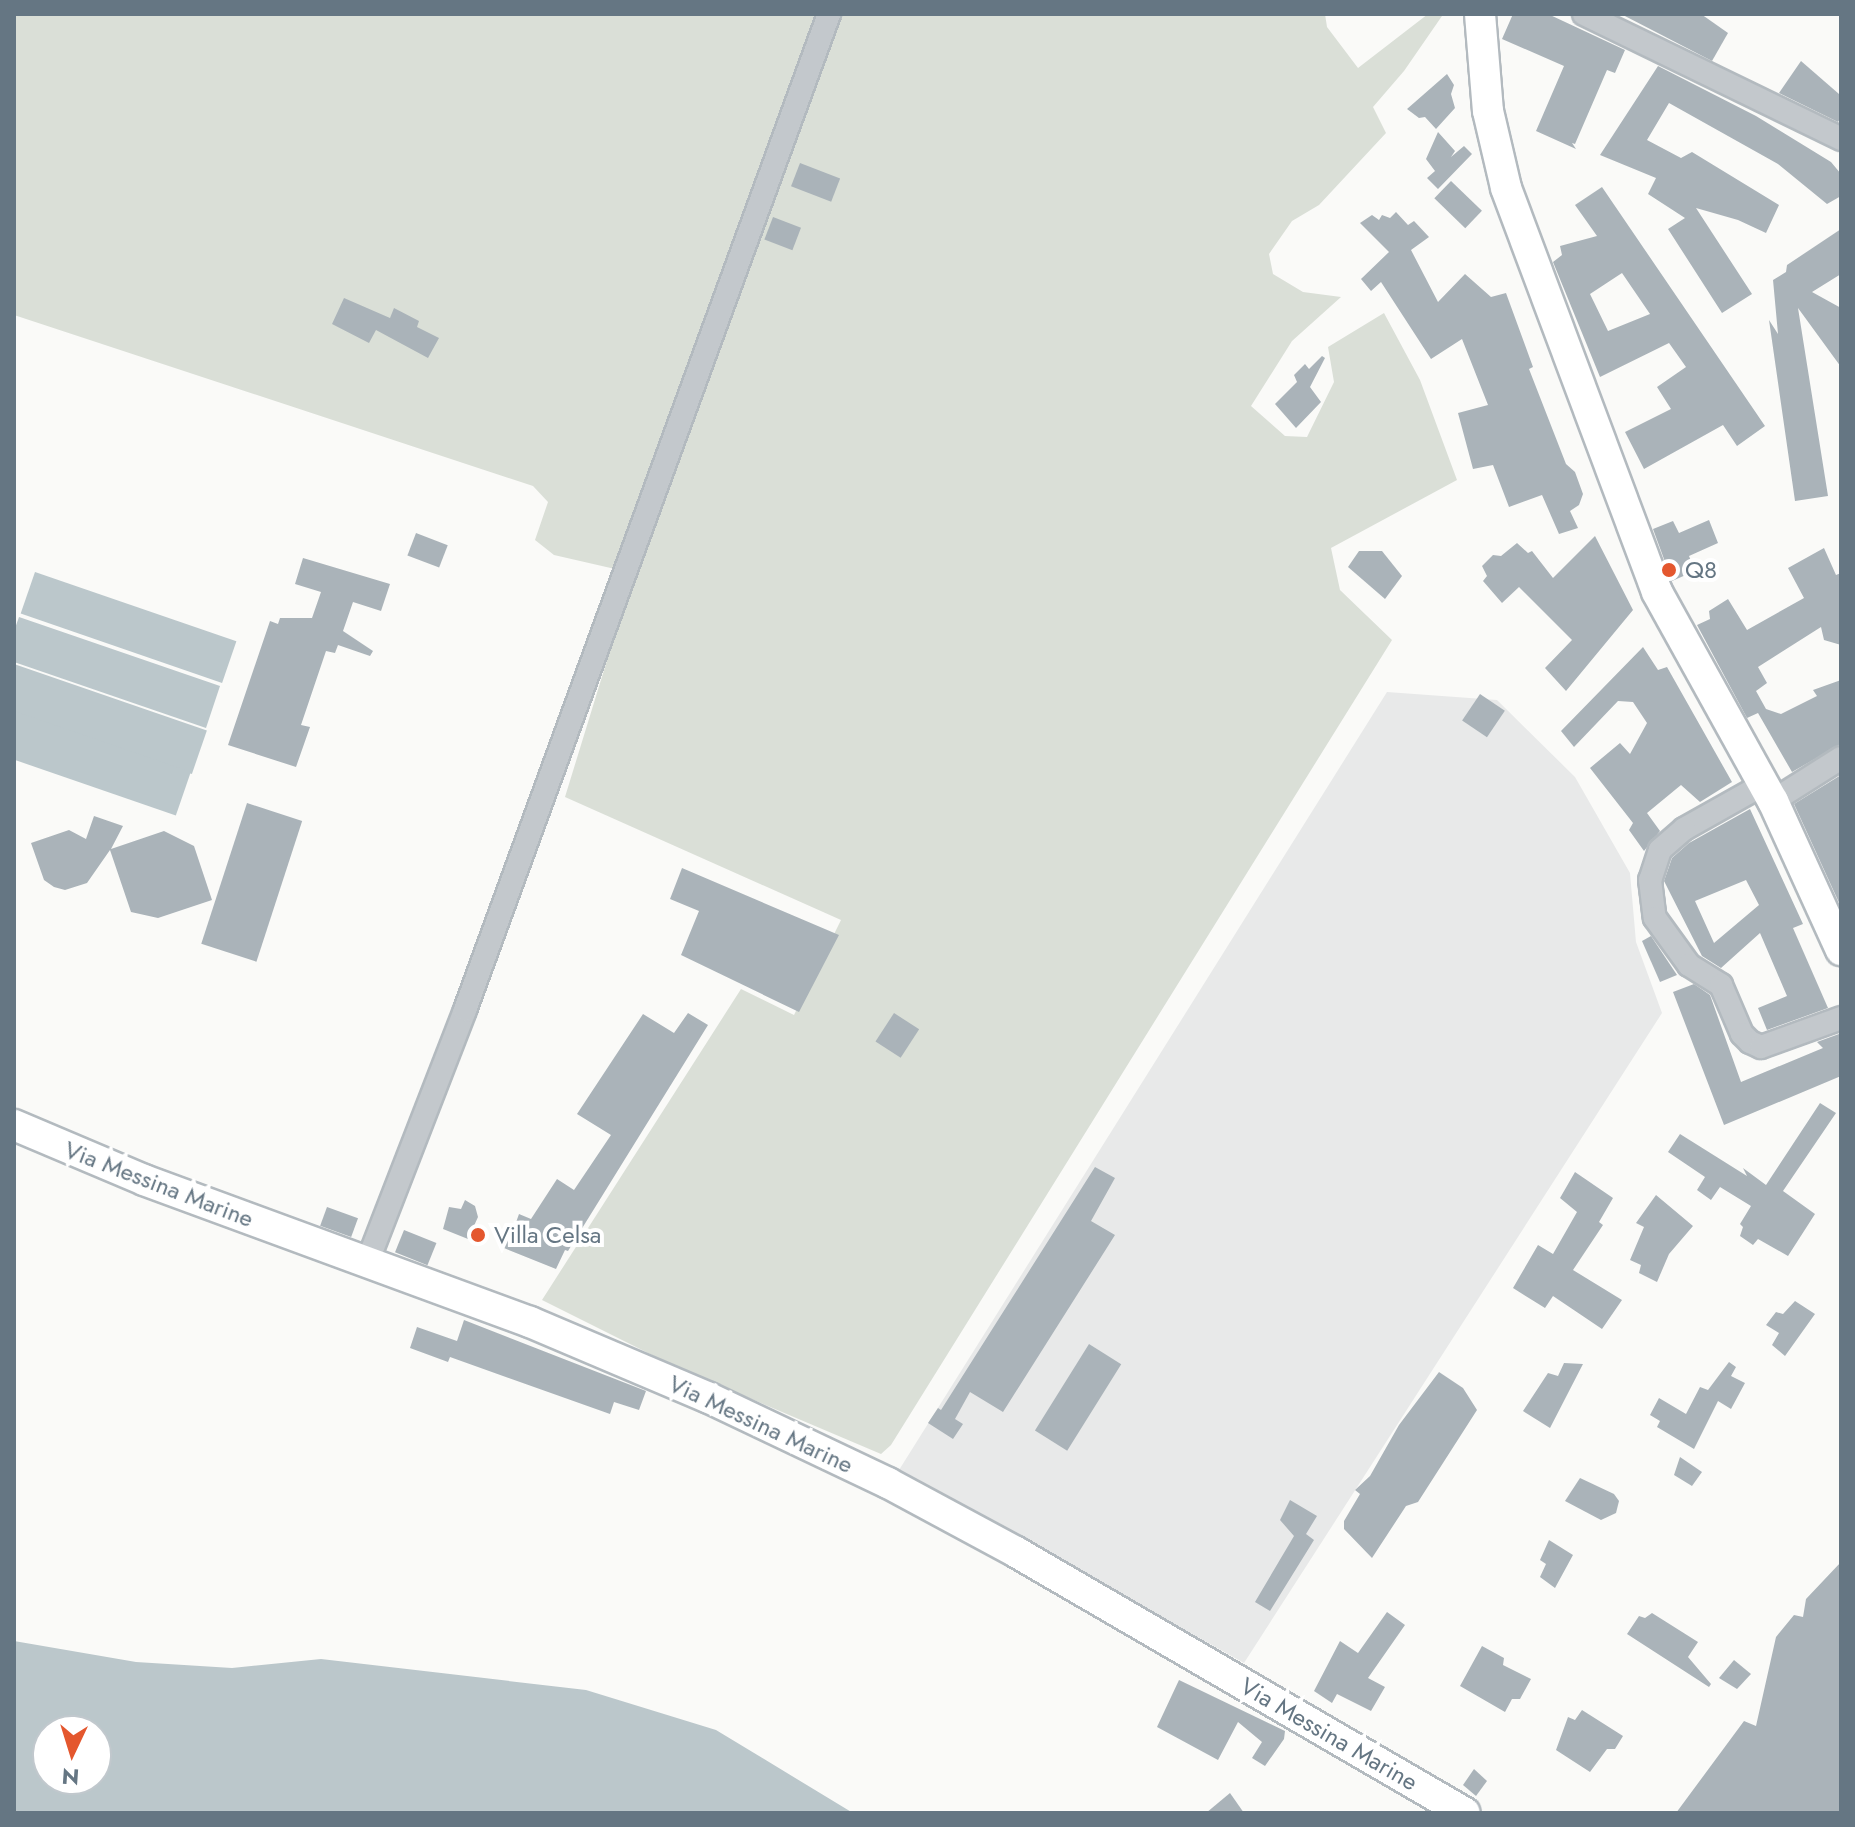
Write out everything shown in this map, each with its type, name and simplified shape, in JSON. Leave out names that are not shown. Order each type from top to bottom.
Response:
[{"type":"main road","points":[[1480,14],[1488,111],[1506,188],[1657,592],[1768,793],[1841,950]]},
{"type":"main road","name":"Via Messina Marine","points":[[14,1125],[144,1180],[530,1322],[709,1398],[888,1483],[1029,1560],[1465,1813]]},
{"type":"street","points":[[367,1263],[465,1010],[829,14]]},
{"type":"street","points":[[1584,14],[1841,139]]},
{"type":"street","points":[[1841,758],[1684,829],[1660,850],[1650,880],[1655,918],[1689,965],[1721,985],[1742,1034],[1750,1042],[1761,1047],[1841,1018]]},
{"type":"shaded area","points":[[14,14],[1325,14],[1327,27],[1358,68],[1428,14],[1442,16],[1404,71],[1373,107],[1386,133],[1319,205],[1292,221],[1269,254],[1273,274],[1303,292],[1341,297],[1292,341],[1251,406],[1285,436],[1307,437],[1334,382],[1328,347],[1384,313],[1420,380],[1457,480],[1331,548],[1340,590],[1392,640],[891,1445],[881,1454],[674,1366],[542,1300],[741,989],[794,1015],[841,920],[565,797],[632,579],[615,569],[554,555],[535,540],[548,502],[533,486],[14,315]]},
{"type":"shaded area","points":[[35,572],[236,641],[222,683],[21,614]]},
{"type":"shaded area","points":[[19,617],[220,686],[206,728],[14,662],[14,631]]},
{"type":"shaded area","points":[[14,664],[207,730],[192,774],[14,713]]},
{"type":"shaded area","points":[[1387,692],[1497,700],[1575,777],[1630,873],[1636,942],[1662,1013],[1244,1663],[899,1470]]},
{"type":"shaded area","points":[[14,711],[191,772],[176,815],[14,760]]},
{"type":"shaded area","points":[[14,1641],[136,1662],[232,1668],[321,1659],[586,1690],[716,1730],[853,1813],[14,1813]]},
{"type":"building","points":[[1513,14],[1548,14],[1625,50],[1615,73],[1607,70],[1575,144],[1572,143],[1576,149],[1536,131],[1564,66],[1502,39]]},
{"type":"building","points":[[1621,14],[1701,14],[1728,33],[1712,61]]},
{"type":"building","points":[[1801,61],[1839,94],[1841,117],[1838,122],[1779,93]]},
{"type":"building","points":[[1658,66],[1756,116],[1831,162],[1841,174],[1841,196],[1827,204],[1778,164],[1669,103],[1647,140],[1681,158],[1692,152],[1779,205],[1766,233],[1738,220],[1696,208],[1752,294],[1722,313],[1668,229],[1685,218],[1648,194],[1656,178],[1600,155]]},
{"type":"building","points":[[1447,74],[1454,85],[1451,94],[1455,108],[1436,129],[1425,117],[1419,118],[1407,109]]},
{"type":"building","points":[[1438,132],[1455,151],[1451,157],[1464,146],[1472,154],[1438,189],[1427,178],[1435,171],[1426,159]]},
{"type":"building","points":[[800,163],[840,178],[831,202],[791,186]]},
{"type":"building","points":[[1451,181],[1482,211],[1465,228],[1434,198]]},
{"type":"building","points":[[1602,187],[1765,426],[1737,446],[1723,425],[1644,469],[1625,432],[1671,409],[1657,387],[1686,367],[1669,343],[1600,377],[1553,262],[1562,255],[1560,246],[1597,236],[1575,205]],"holes":[[[1622,273],[1650,314],[1608,331],[1590,294]]]},
{"type":"building","points":[[1396,212],[1408,225],[1414,221],[1429,237],[1411,250],[1438,302],[1465,274],[1491,297],[1506,293],[1533,367],[1529,369],[1566,464],[1575,472],[1583,494],[1579,505],[1570,511],[1578,528],[1559,534],[1542,495],[1509,507],[1493,465],[1473,469],[1458,413],[1488,405],[1462,339],[1431,359],[1381,282],[1371,291],[1361,279],[1389,252],[1360,223],[1372,215],[1379,220],[1382,215],[1390,218]]},
{"type":"building","points":[[773,217],[801,228],[792,250],[764,239]]},
{"type":"building","points":[[1841,229],[1841,274],[1812,292],[1841,308],[1841,367],[1798,308],[1828,496],[1795,501],[1769,320],[1778,334],[1773,280],[1786,272],[1787,265]]},
{"type":"building","points":[[344,298],[390,318],[394,308],[419,321],[417,327],[439,338],[428,358],[376,330],[369,343],[332,324]]},
{"type":"building","points":[[1322,356],[1325,358],[1310,387],[1321,402],[1296,428],[1275,404],[1297,382],[1294,375],[1305,364],[1309,369]]},
{"type":"building","points":[[1709,520],[1718,543],[1689,556],[1695,571],[1672,581],[1653,529],[1673,521],[1679,533]]},
{"type":"building","points":[[416,533],[448,545],[439,568],[407,555]]},
{"type":"building","points":[[1595,536],[1633,610],[1566,691],[1545,668],[1572,640],[1519,587],[1502,603],[1483,581],[1487,576],[1482,566],[1493,555],[1501,556],[1517,543],[1528,553],[1532,551],[1553,578]]},
{"type":"building","points":[[1824,548],[1836,575],[1841,573],[1841,645],[1824,640],[1821,627],[1758,667],[1767,683],[1756,691],[1766,709],[1781,714],[1817,696],[1813,690],[1841,680],[1841,744],[1792,772],[1758,713],[1747,718],[1697,625],[1710,619],[1709,611],[1728,599],[1747,630],[1804,598],[1788,568]]},
{"type":"building","points":[[1359,551],[1382,551],[1402,576],[1385,599],[1348,567]]},
{"type":"building","points":[[303,558],[390,584],[381,611],[353,602],[343,631],[373,651],[370,656],[338,645],[335,653],[326,651],[301,725],[310,727],[296,767],[228,745],[270,621],[278,624],[280,618],[312,618],[321,592],[295,584]]},
{"type":"building","points":[[1643,647],[1658,670],[1667,667],[1732,782],[1700,802],[1681,785],[1647,813],[1660,831],[1644,851],[1629,830],[1633,823],[1590,768],[1620,743],[1630,754],[1647,723],[1633,702],[1618,701],[1574,747],[1561,731]]},
{"type":"building","points":[[1480,694],[1505,711],[1487,737],[1462,721]]},
{"type":"building","points":[[1841,775],[1841,907],[1794,804]]},
{"type":"building","points":[[247,803],[302,821],[256,962],[201,944]]},
{"type":"building","points":[[1750,809],[1803,924],[1793,928],[1828,1008],[1767,1030],[1758,1008],[1787,996],[1760,933],[1721,968],[1702,956],[1664,881],[1672,858],[1689,843]],"holes":[[[1746,880],[1759,905],[1714,943],[1695,901]]]},
{"type":"building","points":[[94,816],[123,826],[111,849],[164,831],[194,846],[212,900],[158,918],[131,912],[110,850],[87,883],[65,890],[44,880],[31,843],[69,830],[86,839]]},
{"type":"building","points":[[682,868],[839,935],[799,1012],[681,955],[699,911],[670,899]]},
{"type":"building","points":[[1651,936],[1677,975],[1660,982],[1642,941]]},
{"type":"building","points":[[1694,984],[1710,995],[1741,1082],[1823,1048],[1817,1042],[1839,1034],[1841,1076],[1724,1125],[1673,992]]},
{"type":"building","points":[[688,1013],[708,1025],[568,1251],[565,1250],[556,1269],[499,1246],[507,1226],[514,1228],[519,1214],[531,1219],[557,1179],[574,1190],[611,1135],[577,1114],[643,1014],[674,1033]]},
{"type":"building","points":[[894,1013],[919,1029],[901,1058],[875,1042]]},
{"type":"building","points":[[1820,1103],[1836,1113],[1783,1191],[1815,1214],[1788,1256],[1758,1239],[1753,1245],[1740,1236],[1743,1227],[1740,1224],[1751,1206],[1720,1187],[1711,1200],[1697,1190],[1705,1177],[1668,1152],[1680,1134],[1747,1176],[1743,1168],[1766,1185]]},
{"type":"building","points":[[1095,1167],[1115,1178],[1091,1221],[1115,1235],[1003,1412],[970,1392],[955,1419],[963,1424],[953,1439],[928,1423],[938,1408],[941,1410]]},
{"type":"building","points":[[1575,1172],[1613,1198],[1599,1222],[1603,1225],[1573,1270],[1622,1300],[1602,1329],[1553,1296],[1545,1308],[1513,1288],[1538,1245],[1553,1254],[1577,1212],[1560,1198]]},
{"type":"building","points":[[1656,1195],[1693,1226],[1669,1254],[1657,1282],[1639,1273],[1641,1265],[1630,1260],[1644,1227],[1636,1223]]},
{"type":"building","points":[[465,1200],[475,1206],[478,1217],[468,1239],[443,1229],[449,1207],[461,1209]]},
{"type":"building","points":[[327,1207],[358,1218],[351,1237],[320,1226]]},
{"type":"building","points":[[404,1230],[436,1243],[427,1265],[395,1252]]},
{"type":"building","points":[[1795,1301],[1815,1314],[1785,1356],[1772,1345],[1779,1333],[1766,1325],[1776,1312],[1783,1314]]},
{"type":"building","points":[[464,1320],[646,1391],[639,1410],[614,1402],[610,1414],[450,1357],[448,1362],[410,1348],[417,1327],[457,1341]]},
{"type":"building","points":[[1089,1344],[1121,1364],[1067,1451],[1035,1431]]},
{"type":"building","points":[[1729,1362],[1736,1367],[1731,1376],[1745,1383],[1731,1409],[1718,1401],[1694,1449],[1657,1427],[1660,1421],[1650,1415],[1659,1398],[1686,1414],[1700,1387],[1708,1390]]},
{"type":"building","points":[[1564,1363],[1583,1364],[1550,1428],[1523,1411],[1548,1373],[1558,1376]]},
{"type":"building","points":[[1439,1372],[1463,1388],[1477,1410],[1418,1502],[1406,1506],[1372,1558],[1344,1529],[1344,1521],[1360,1494],[1355,1490],[1370,1476],[1399,1425]]},
{"type":"building","points":[[1680,1457],[1702,1472],[1692,1486],[1674,1475]]},
{"type":"building","points":[[1580,1478],[1614,1494],[1619,1501],[1616,1513],[1601,1520],[1565,1501]]},
{"type":"building","points":[[1290,1500],[1317,1516],[1306,1534],[1314,1540],[1270,1611],[1255,1602],[1294,1536],[1280,1520]]},
{"type":"building","points":[[1549,1540],[1573,1555],[1555,1588],[1540,1577],[1546,1564],[1540,1560]]},
{"type":"building","points":[[1841,1562],[1841,1813],[1676,1813],[1744,1721],[1756,1726],[1776,1637],[1794,1615],[1803,1617],[1806,1599]]},
{"type":"building","points":[[1387,1612],[1405,1625],[1368,1678],[1385,1687],[1371,1711],[1337,1694],[1332,1703],[1314,1691],[1340,1641],[1358,1653]]},
{"type":"building","points":[[1652,1613],[1698,1642],[1688,1657],[1711,1684],[1709,1687],[1627,1634],[1639,1616],[1645,1618]]},
{"type":"building","points":[[1482,1646],[1504,1658],[1503,1665],[1531,1679],[1520,1699],[1512,1699],[1505,1712],[1460,1686]]},
{"type":"building","points":[[1734,1660],[1751,1674],[1737,1689],[1719,1678]]},
{"type":"building","points":[[1179,1680],[1285,1731],[1284,1739],[1265,1766],[1252,1758],[1262,1742],[1238,1722],[1218,1760],[1157,1727]]},
{"type":"building","points":[[1582,1710],[1623,1736],[1615,1749],[1607,1749],[1590,1772],[1556,1750],[1568,1717],[1575,1720]]},
{"type":"building","points":[[1474,1769],[1487,1781],[1476,1796],[1463,1785]]},
{"type":"building","points":[[1230,1793],[1244,1813],[1206,1813]]},
{"type":"place","name":"Q8","points":[[1669,570]]},
{"type":"place","name":"Villa Celsa","points":[[478,1235]]}]
